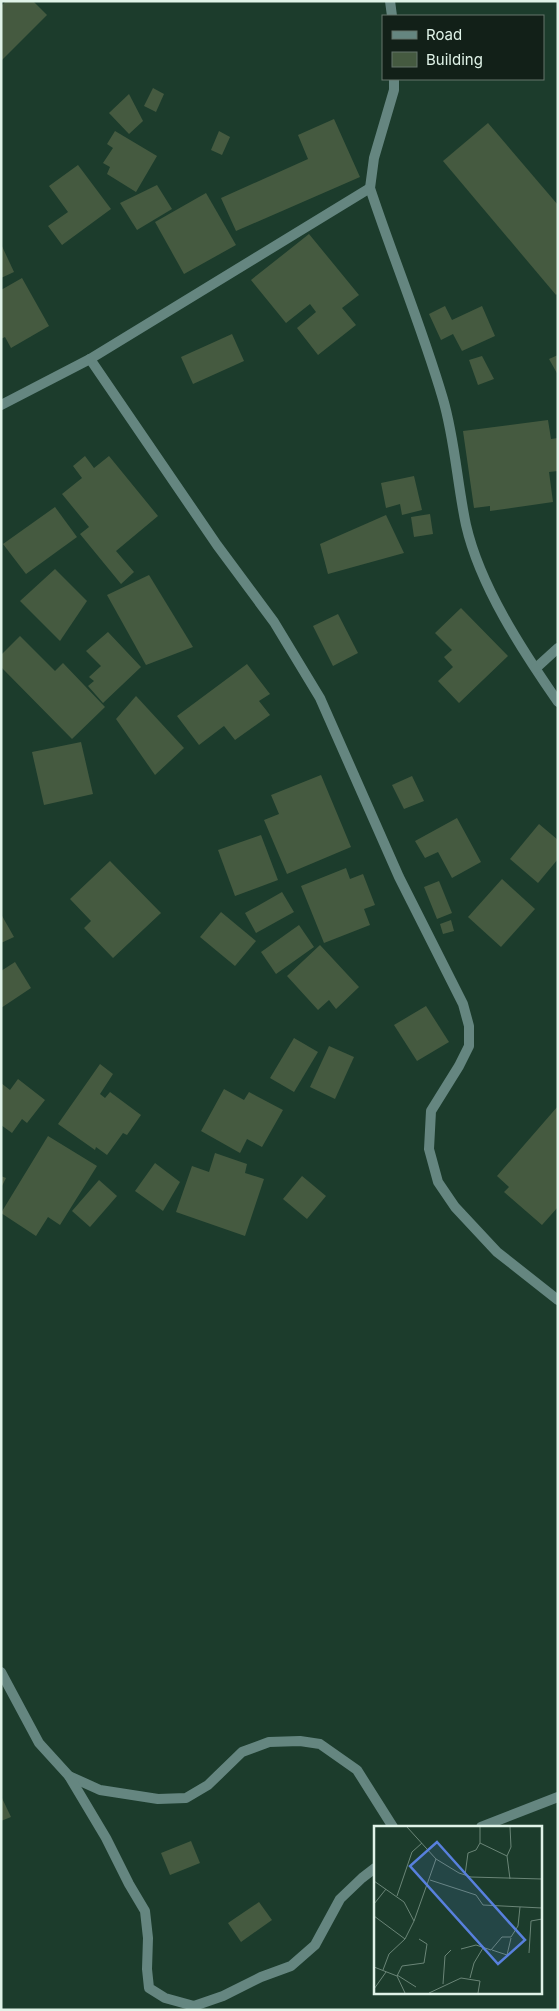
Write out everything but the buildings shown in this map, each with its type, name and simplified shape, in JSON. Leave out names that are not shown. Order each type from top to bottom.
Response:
[{"type":"street","points":[[390,1],[392,15]]},
{"type":"street","points":[[394,80],[394,90],[374,158],[370,188],[443,399],[456,453],[466,525],[483,578],[558,702]]},
{"type":"street","points":[[1,405],[90,359],[370,188]]},
{"type":"street","points":[[90,359],[217,545],[274,622],[320,698],[399,877],[463,1004],[469,1026],[469,1046],[431,1111],[429,1149],[438,1182],[455,1207],[496,1252],[558,1300]]},
{"type":"street","points":[[536,668],[558,648]]},
{"type":"street","points":[[1,1674],[39,1743],[69,1776],[106,1838],[145,1911],[148,1938],[147,1969],[150,1988],[165,1998],[194,2006],[223,1996],[261,1977],[290,1966],[315,1945],[340,1899],[374,1869]]},
{"type":"street","points":[[69,1776],[100,1790],[158,1799],[186,1798],[208,1785],[242,1752],[269,1742],[300,1741],[320,1744],[357,1770],[392,1826]]},
{"type":"street","points":[[484,1826],[558,1797]]}]
